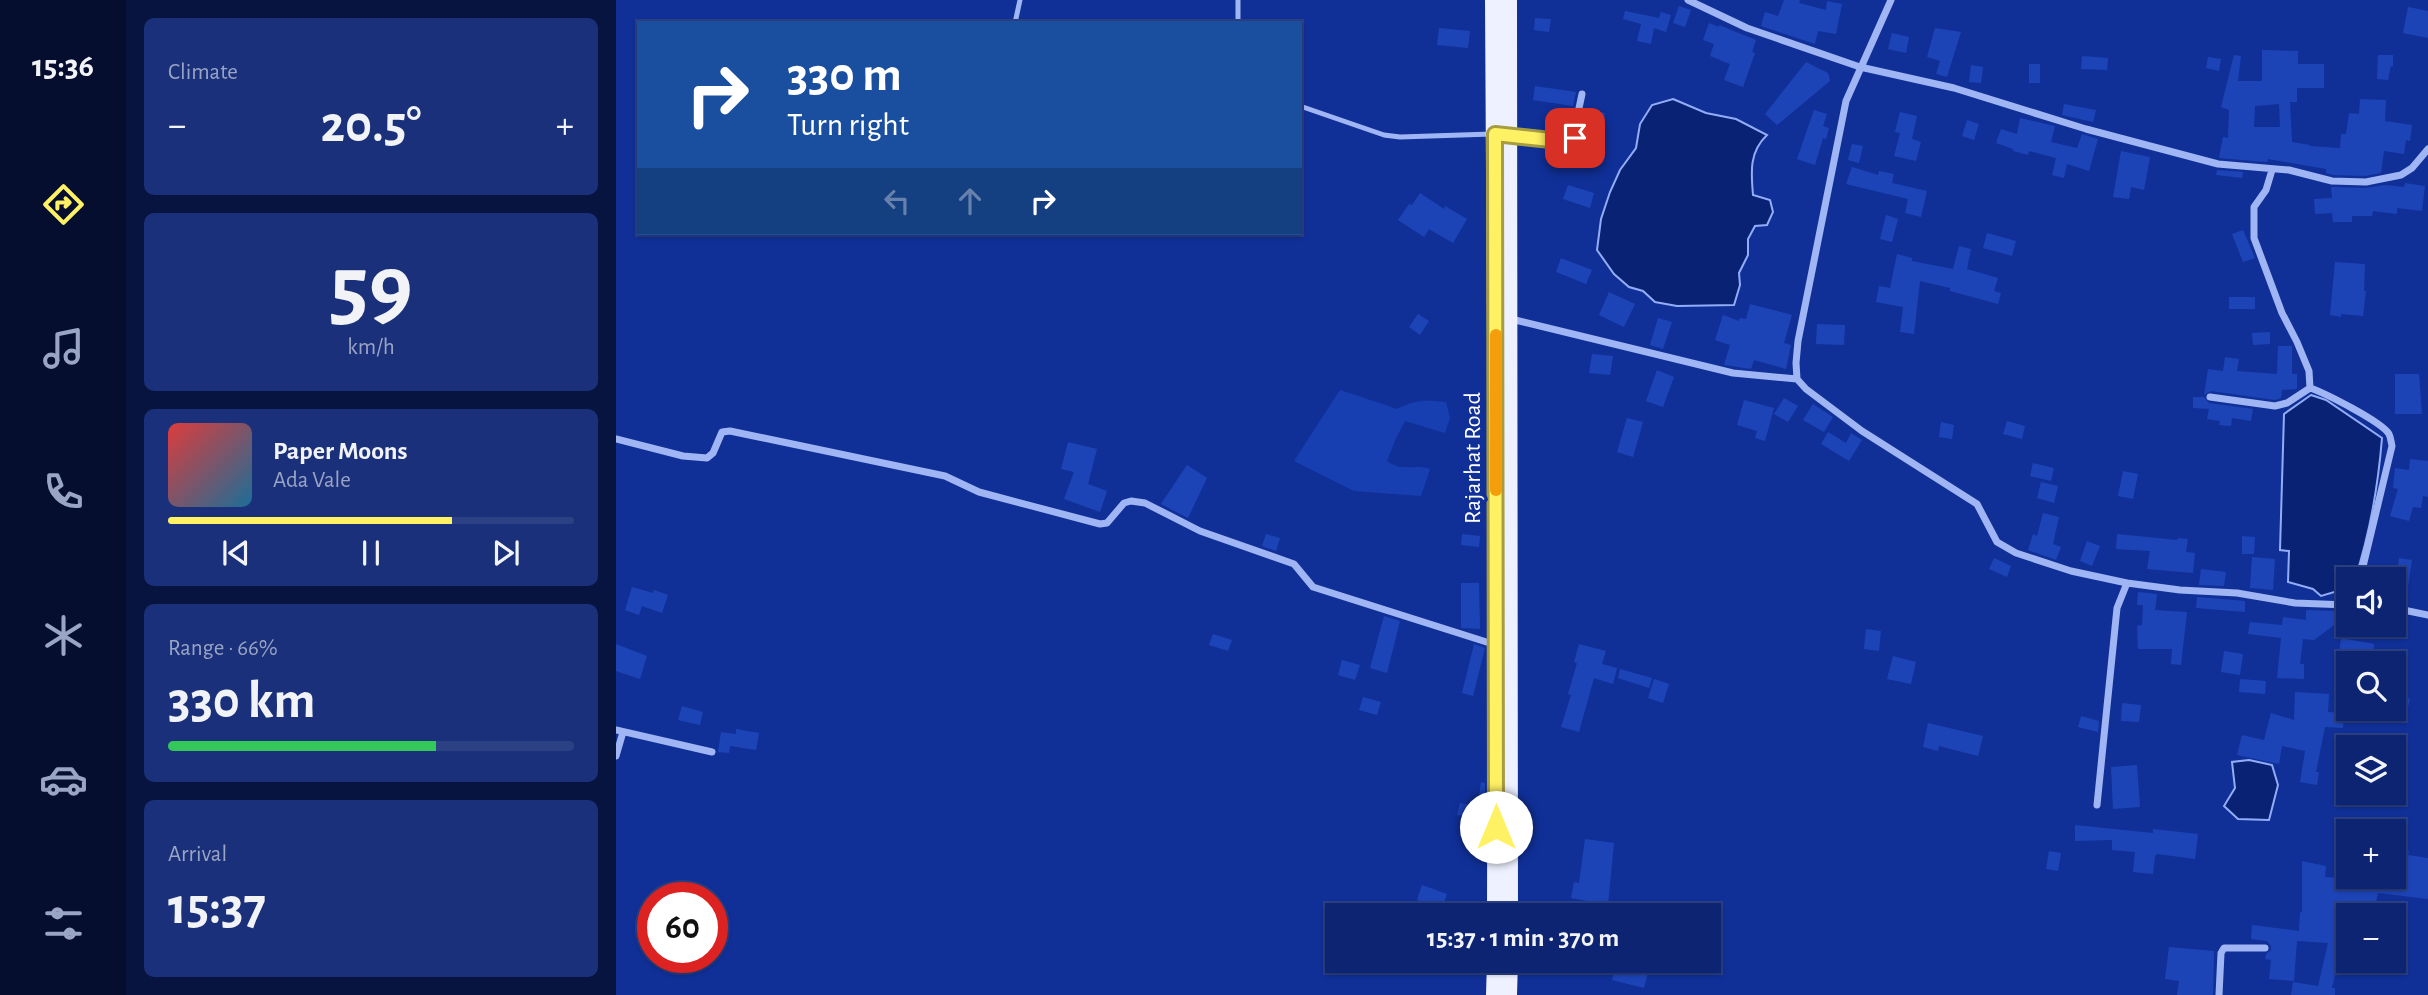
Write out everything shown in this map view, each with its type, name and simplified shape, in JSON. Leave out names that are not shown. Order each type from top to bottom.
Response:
[{"type":"main road","name":"Rajarhat Road","points":[[1494,0],[1501,135],[1509,903]]},
{"type":"main road","name":"Rajarhat Road","points":[[1501,135],[1508,0]]},
{"type":"main road","name":"Rajarhat Road","points":[[1496,903],[1502,316]]},
{"type":"main road","points":[[1495,995],[1496,973]]},
{"type":"main road","points":[[1508,973],[1508,995]]},
{"type":"street","points":[[1688,0],[1747,28],[1860,67],[1954,88],[2086,129],[2218,164],[2289,170],[2332,181],[2366,182],[2401,175],[2412,168],[2428,149]]},
{"type":"street","points":[[1891,0],[1846,101],[1800,328],[1797,379],[1806,390],[1862,431],[1978,504],[1997,542],[2016,553],[2071,571],[2127,583],[2180,590],[2237,593],[2295,604],[2336,605]]},
{"type":"street","points":[[1501,135],[1572,141],[1575,138],[1582,94]]},
{"type":"street","points":[[2272,170],[2266,190],[2254,207],[2254,238],[2282,313],[2309,371],[2310,388]]},
{"type":"street","points":[[1502,316],[1733,373],[1797,379]]},
{"type":"street","points":[[2210,397],[2275,406],[2310,388],[2328,394],[2390,435],[2392,446],[2363,567]]},
{"type":"street","points":[[616,439],[683,456],[707,458],[713,453],[722,432],[730,431],[945,476],[979,492],[1100,524],[1107,523],[1124,503],[1137,501],[1200,531],[1294,564],[1313,586],[1497,645]]},
{"type":"street","points":[[2097,804],[2117,608],[2127,583]]},
{"type":"street","points":[[2406,610],[2428,615]]},
{"type":"street","points":[[616,756],[619,731],[712,752]]},
{"type":"street","points":[[2219,995],[2221,953],[2224,948],[2265,948]]},
{"type":"lane","points":[[1016,21],[1020,0]]},
{"type":"lane","points":[[1238,0],[1238,21]]},
{"type":"lane","points":[[1302,107],[1384,135],[1501,135]]},
{"type":"shaded area","points":[[1673,99],[1706,113],[1736,119],[1767,135],[1754,155],[1752,187],[1753,195],[1770,200],[1773,212],[1767,225],[1755,226],[1748,239],[1748,255],[1739,273],[1740,285],[1734,305],[1677,306],[1655,302],[1643,291],[1629,287],[1614,274],[1597,250],[1601,219],[1610,192],[1620,170],[1636,148],[1640,124],[1652,105]]},
{"type":"shaded area","points":[[1340,390],[1397,409],[1421,401],[1446,402],[1450,418],[1445,433],[1405,421],[1387,461],[1398,466],[1430,469],[1421,496],[1354,491],[1294,461]]},
{"type":"shaded area","points":[[2311,395],[2326,400],[2382,438],[2373,510],[2358,567],[2336,567],[2336,592],[2321,596],[2313,589],[2288,582],[2289,551],[2280,550],[2284,414]]},
{"type":"shaded area","points":[[2249,760],[2272,765],[2278,785],[2269,820],[2238,819],[2224,806],[2235,788],[2232,762]]},
{"type":"building","points":[[1784,0],[1800,0],[1799,3],[1826,10],[1827,1],[1842,4],[1836,34],[1818,31],[1815,44],[1761,26],[1765,12],[1778,16]]},
{"type":"building","points":[[1679,6],[1691,10],[1685,27],[1673,23]]},
{"type":"building","points":[[2408,7],[2428,11],[2428,38],[2403,33]]},
{"type":"building","points":[[1625,11],[1659,18],[1661,12],[1671,15],[1666,32],[1654,28],[1651,44],[1637,41],[1641,24],[1623,19]]},
{"type":"building","points":[[1535,18],[1551,19],[1549,32],[1534,30]]},
{"type":"building","points":[[1709,23],[1756,40],[1752,52],[1755,53],[1743,87],[1724,80],[1730,64],[1710,56],[1714,44],[1703,40]]},
{"type":"building","points":[[1439,28],[1470,31],[1468,48],[1437,45]]},
{"type":"building","points":[[1935,28],[1961,32],[1947,77],[1936,74],[1940,61],[1927,57]]},
{"type":"building","points":[[1892,33],[1909,37],[1906,53],[1888,49]]},
{"type":"building","points":[[2262,50],[2298,51],[2298,64],[2324,64],[2324,88],[2297,88],[2297,102],[2290,102],[2292,142],[2340,148],[2341,134],[2346,134],[2349,113],[2359,114],[2360,99],[2386,100],[2385,121],[2412,125],[2410,141],[2406,140],[2404,154],[2384,151],[2381,173],[2365,176],[2333,175],[2326,173],[2326,169],[2268,159],[2267,162],[2219,158],[2223,137],[2228,138],[2229,110],[2221,107],[2234,55],[2241,56],[2238,81],[2262,81]],"holes":[[[2279,104],[2280,127],[2254,127],[2255,106]]]},
{"type":"building","points":[[2378,55],[2393,55],[2393,66],[2388,80],[2377,79]]},
{"type":"building","points":[[2082,56],[2108,58],[2107,70],[2081,69]]},
{"type":"building","points":[[2208,57],[2221,59],[2219,71],[2206,68]]},
{"type":"building","points":[[1806,62],[1828,73],[1830,81],[1777,125],[1765,114]]},
{"type":"building","points":[[2029,64],[2040,64],[2040,83],[2029,83]]},
{"type":"building","points":[[1971,65],[1983,67],[1981,83],[1969,82]]},
{"type":"building","points":[[1535,86],[1576,92],[1573,106],[1533,100]]},
{"type":"building","points":[[2064,104],[2096,110],[2093,122],[2062,115]]},
{"type":"building","points":[[1814,110],[1827,114],[1823,126],[1829,128],[1815,165],[1797,159]]},
{"type":"building","points":[[1594,111],[1605,113],[1602,127],[1591,125]]},
{"type":"building","points":[[1900,112],[1917,116],[1912,139],[1921,142],[1916,161],[1894,156],[1900,133],[1895,132]]},
{"type":"building","points":[[2020,118],[2055,126],[2051,142],[2077,148],[2082,134],[2098,139],[2089,171],[2067,164],[2064,178],[2052,175],[2056,158],[2029,151],[2028,155],[1996,143],[2001,129],[2017,134]]},
{"type":"building","points":[[1967,120],[1979,124],[1974,140],[1962,136]]},
{"type":"building","points":[[1852,144],[1863,146],[1859,163],[1848,160]]},
{"type":"building","points":[[2121,151],[2150,157],[2144,190],[2131,187],[2129,199],[2113,197]]},
{"type":"building","points":[[1852,167],[1878,175],[1879,171],[1894,174],[1892,183],[1927,191],[1921,217],[1905,213],[1908,199],[1846,184]]},
{"type":"building","points":[[2217,170],[2243,172],[2242,178],[2216,175]]},
{"type":"building","points":[[2405,183],[2425,186],[2422,211],[2397,208],[2397,214],[2373,211],[2372,216],[2352,216],[2352,222],[2333,222],[2332,213],[2315,214],[2314,199],[2332,198],[2331,187],[2404,187]]},
{"type":"building","points":[[1568,185],[1594,193],[1590,208],[1563,199]]},
{"type":"building","points":[[1420,193],[1444,209],[1445,206],[1467,219],[1453,243],[1429,229],[1424,237],[1398,220]]},
{"type":"building","points":[[1886,215],[1898,219],[1892,242],[1880,239]]},
{"type":"building","points":[[2243,230],[2255,258],[2243,262],[2232,234]]},
{"type":"building","points":[[1987,233],[2016,241],[2012,256],[1983,248]]},
{"type":"building","points":[[1959,246],[1971,249],[1967,269],[1998,278],[1994,291],[2001,293],[1998,304],[1920,281],[1914,334],[1900,332],[1903,307],[1876,302],[1879,286],[1890,288],[1897,254],[1912,258],[1912,261],[1953,269]]},
{"type":"building","points":[[1561,258],[1592,270],[1586,284],[1556,272]]},
{"type":"building","points":[[2335,262],[2365,264],[2363,316],[2330,315]]},
{"type":"building","points":[[1609,292],[1635,304],[1624,327],[1599,315]]},
{"type":"building","points":[[2229,297],[2255,297],[2255,309],[2229,309]]},
{"type":"building","points":[[1750,304],[1792,315],[1784,343],[1791,345],[1786,369],[1754,360],[1751,369],[1724,365],[1730,345],[1715,340],[1723,315],[1739,321],[1740,318],[1746,319]]},
{"type":"building","points":[[1418,314],[1429,321],[1420,335],[1409,327]]},
{"type":"building","points":[[1658,318],[1672,322],[1663,349],[1650,345]]},
{"type":"building","points":[[1817,324],[1845,325],[1844,345],[1816,344]]},
{"type":"building","points":[[2270,332],[2270,344],[2253,345],[2252,333]]},
{"type":"building","points":[[2278,346],[2292,346],[2292,374],[2297,374],[2297,389],[2282,390],[2281,398],[2275,400],[2211,391],[2204,395],[2208,369],[2223,371],[2225,357],[2239,359],[2237,371],[2277,374]]},
{"type":"building","points":[[1592,354],[1613,356],[1610,375],[1589,373]]},
{"type":"building","points":[[1657,370],[1674,377],[1663,407],[1646,401]]},
{"type":"building","points":[[2395,374],[2419,374],[2422,414],[2395,414]]},
{"type":"building","points":[[2193,397],[2204,397],[2209,403],[2253,409],[2251,421],[2232,418],[2231,426],[2219,425],[2220,421],[2207,419],[2209,409],[2193,408]]},
{"type":"building","points":[[1784,398],[1798,406],[1788,422],[1774,414]]},
{"type":"building","points":[[1744,400],[1774,408],[1765,441],[1755,438],[1757,431],[1737,425]]},
{"type":"building","points":[[1813,404],[1833,417],[1824,432],[1803,420]]},
{"type":"building","points":[[1627,418],[1643,422],[1633,457],[1617,452]]},
{"type":"building","points":[[2007,421],[2025,426],[2022,439],[2003,434]]},
{"type":"building","points":[[1941,422],[1954,425],[1952,439],[1939,437]]},
{"type":"building","points":[[1828,432],[1846,443],[1851,433],[1862,440],[1849,461],[1821,444]]},
{"type":"building","points":[[1068,442],[1097,449],[1088,484],[1107,491],[1100,512],[1064,499],[1074,472],[1061,469]]},
{"type":"building","points":[[2410,459],[2428,461],[2428,497],[2423,496],[2421,508],[2413,507],[2409,521],[2390,516],[2398,489],[2393,488],[2395,468],[2409,470]]},
{"type":"building","points":[[2033,463],[2054,468],[2051,481],[2030,476]]},
{"type":"building","points":[[1187,465],[1207,478],[1188,518],[1161,504]]},
{"type":"building","points":[[2123,471],[2138,474],[2133,499],[2118,496]]},
{"type":"building","points":[[2041,482],[2058,486],[2054,503],[2037,498]]},
{"type":"building","points":[[2043,513],[2059,517],[2053,544],[2061,547],[2056,560],[2028,550],[2033,534],[2037,536]]},
{"type":"building","points":[[1266,534],[1280,538],[1276,551],[1262,546]]},
{"type":"building","points":[[1462,534],[1480,536],[1479,547],[1461,545]]},
{"type":"building","points":[[2117,534],[2188,539],[2186,552],[2195,553],[2193,573],[2147,569],[2150,551],[2116,549]]},
{"type":"building","points":[[2242,536],[2255,537],[2254,554],[2242,554]]},
{"type":"building","points":[[2087,541],[2100,546],[2092,566],[2080,561]]},
{"type":"building","points":[[2252,557],[2275,559],[2273,590],[2250,588]]},
{"type":"building","points":[[1994,558],[2011,566],[2007,577],[1989,569]]},
{"type":"building","points":[[2399,558],[2412,560],[2406,600],[2406,567],[2398,567]]},
{"type":"building","points":[[2201,569],[2226,572],[2224,586],[2199,585]]},
{"type":"building","points":[[1461,583],[1479,583],[1480,629],[1461,628]]},
{"type":"building","points":[[632,587],[668,595],[662,613],[642,606],[639,615],[625,610]]},
{"type":"building","points":[[2138,592],[2157,594],[2155,610],[2187,612],[2181,665],[2171,664],[2172,649],[2138,649],[2137,626],[2142,625],[2143,605],[2137,605]]},
{"type":"building","points":[[2197,597],[2245,601],[2245,612],[2196,608]]},
{"type":"building","points":[[2306,610],[2334,611],[2334,625],[2314,640],[2303,639],[2300,664],[2304,664],[2304,679],[2277,678],[2281,638],[2248,634],[2250,622],[2282,625],[2283,617],[2306,620]]},
{"type":"building","points":[[1384,616],[1400,621],[1387,673],[1370,668]]},
{"type":"building","points":[[1866,629],[1881,631],[1879,651],[1864,649]]},
{"type":"building","points":[[1213,634],[1232,640],[1228,651],[1209,645]]},
{"type":"building","points":[[2341,638],[2374,644],[2373,651],[2339,651]]},
{"type":"building","points":[[616,644],[647,656],[640,679],[616,671]]},
{"type":"building","points":[[1474,644],[1485,648],[1473,696],[1462,693]]},
{"type":"building","points":[[1579,644],[1606,651],[1602,664],[1617,668],[1613,684],[1594,678],[1579,732],[1561,727],[1571,695],[1568,694],[1577,663],[1574,662]]},
{"type":"building","points":[[2224,651],[2243,654],[2240,675],[2221,672]]},
{"type":"building","points":[[1893,656],[1916,662],[1911,684],[1887,679]]},
{"type":"building","points":[[1342,660],[1360,665],[1355,680],[1338,675]]},
{"type":"building","points":[[1620,669],[1652,678],[1649,688],[1618,678]]},
{"type":"building","points":[[1654,679],[1669,684],[1663,703],[1648,698]]},
{"type":"building","points":[[2240,679],[2266,681],[2265,694],[2239,692]]},
{"type":"building","points":[[2295,692],[2329,694],[2328,712],[2336,712],[2336,721],[2343,721],[2343,728],[2325,727],[2316,772],[2319,772],[2317,785],[2300,782],[2305,751],[2282,746],[2279,764],[2237,755],[2242,735],[2264,740],[2271,713],[2294,720]]},
{"type":"building","points":[[1363,697],[1381,702],[1377,715],[1359,710]]},
{"type":"building","points":[[2406,698],[2410,699],[2406,714]]},
{"type":"building","points":[[2122,703],[2141,705],[2139,722],[2121,721]]},
{"type":"building","points":[[682,706],[703,712],[700,725],[678,720]]},
{"type":"building","points":[[2081,716],[2099,721],[2098,732],[2078,727]]},
{"type":"building","points":[[1928,723],[1983,736],[1978,756],[1939,746],[1938,751],[1923,747]]},
{"type":"building","points":[[736,729],[759,733],[756,750],[730,746],[729,753],[718,752],[721,732],[736,734]]},
{"type":"building","points":[[2137,765],[2140,807],[2113,809],[2111,767]]},
{"type":"building","points":[[1481,782],[1485,783],[1485,803],[1478,802]]},
{"type":"building","points":[[1460,803],[1482,807],[1480,820],[1457,815]]},
{"type":"building","points":[[2075,825],[2153,833],[2153,829],[2198,834],[2195,859],[2157,854],[2153,874],[2133,872],[2135,852],[2112,850],[2112,840],[2075,841]]},
{"type":"building","points":[[1585,839],[1614,843],[1608,903],[1571,898],[1574,882],[1579,883]]},
{"type":"building","points":[[2049,851],[2061,853],[2058,871],[2046,869]]},
{"type":"building","points":[[2406,851],[2409,851],[2408,855],[2428,858],[2428,899],[2378,893],[2376,903],[2336,903],[2336,970],[2332,988],[2335,988],[2335,995],[2291,995],[2293,982],[2318,986],[2328,943],[2297,941],[2294,981],[2269,979],[2271,960],[2265,959],[2271,946],[2267,941],[2251,939],[2252,925],[2299,931],[2302,912],[2302,861],[2326,866],[2325,877],[2336,878],[2336,889],[2406,889]]},
{"type":"building","points":[[1422,885],[1447,894],[1444,903],[1417,900]]},
{"type":"building","points":[[2169,947],[2214,951],[2213,995],[2177,995],[2179,981],[2165,979]]},
{"type":"building","points":[[1614,973],[1648,973],[1644,988],[1612,980]]},
{"type":"slow traffic","points":[[1496,335],[1496,490]]},
{"type":"route","points":[[1496,827],[1495,134],[1569,142],[1575,138]]}]
